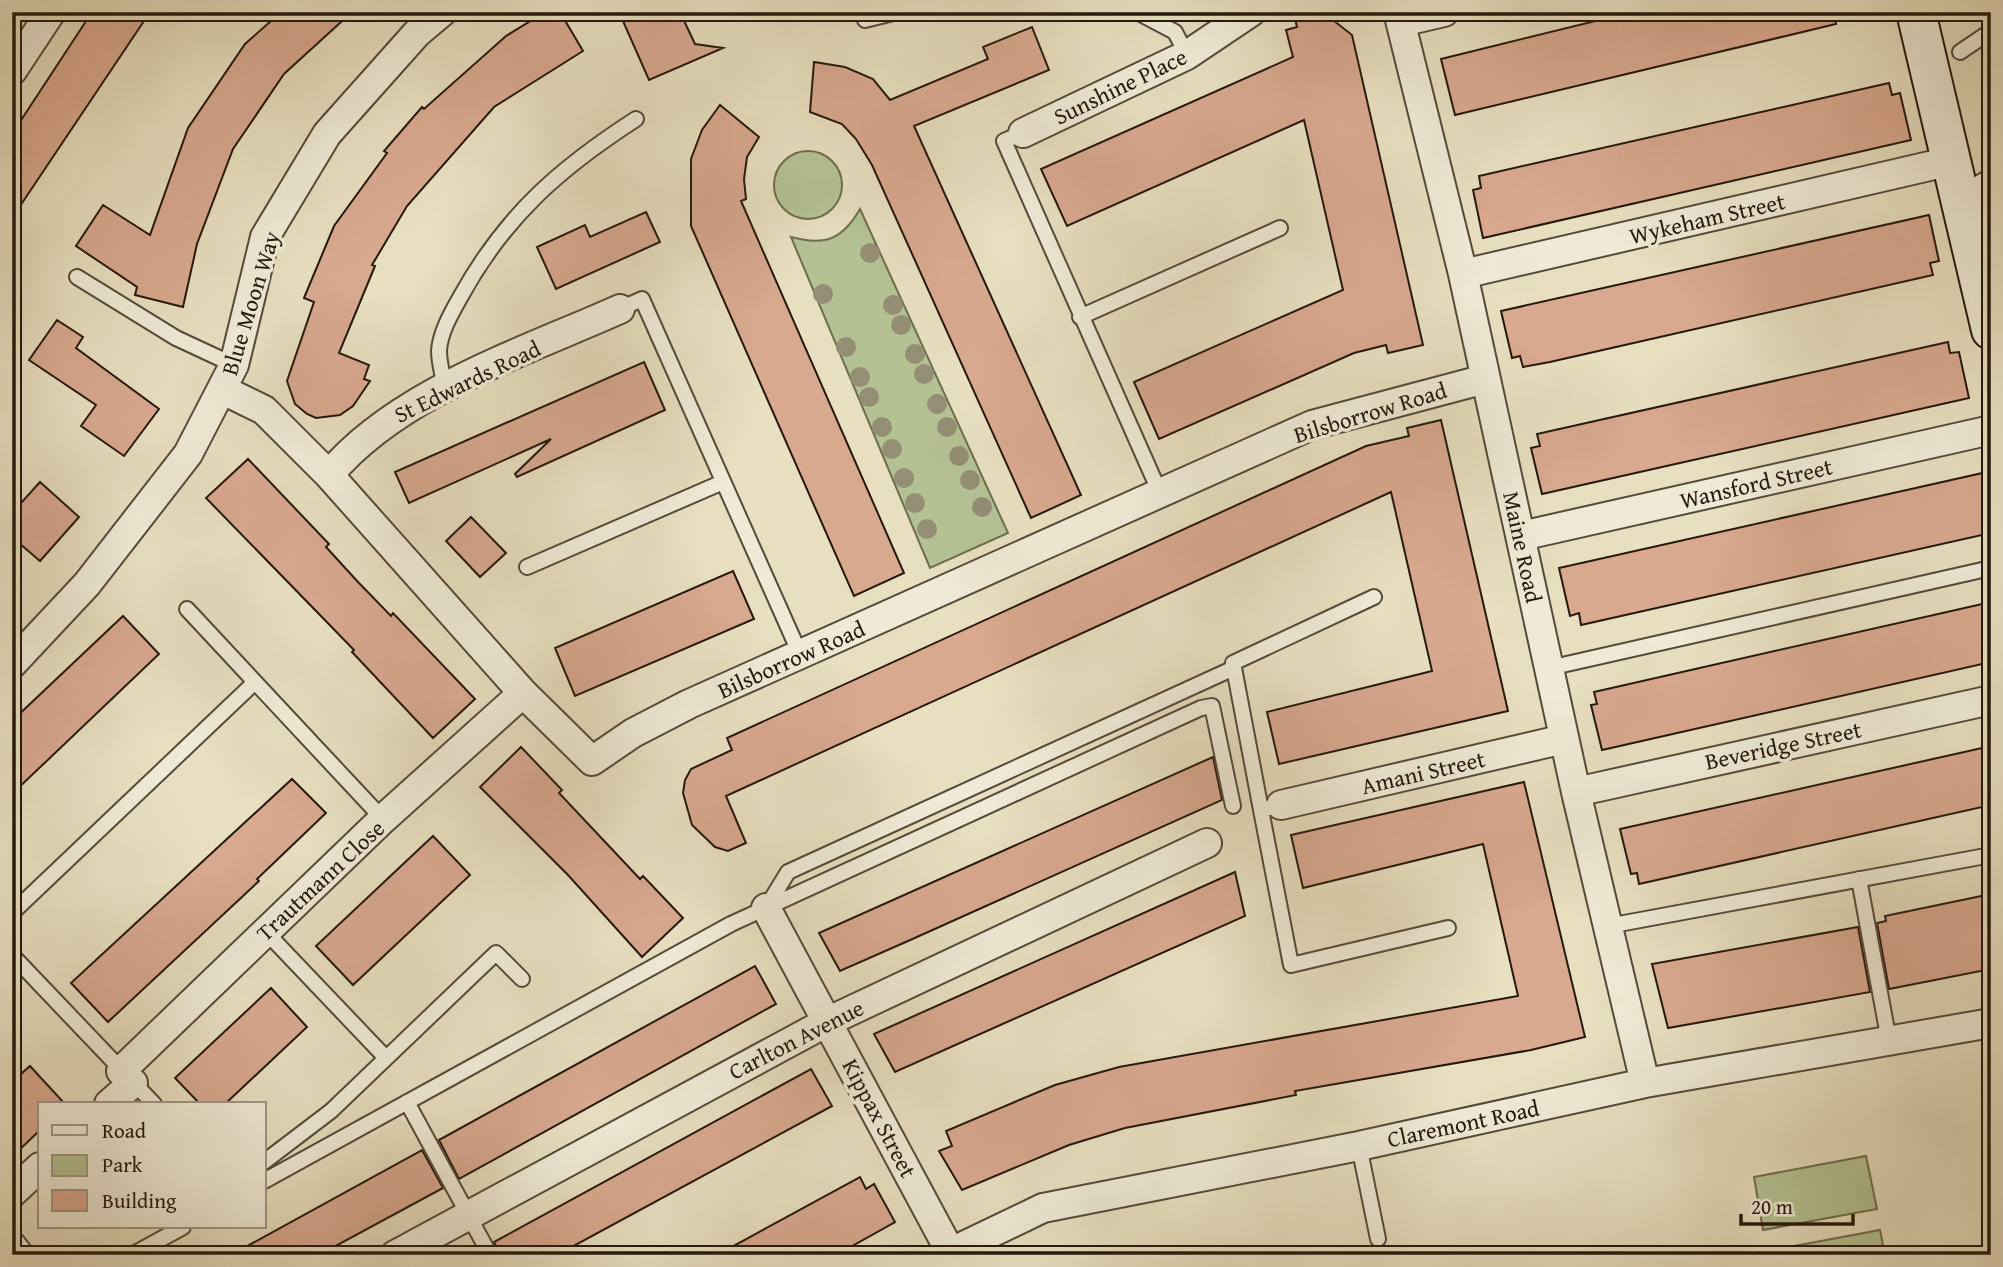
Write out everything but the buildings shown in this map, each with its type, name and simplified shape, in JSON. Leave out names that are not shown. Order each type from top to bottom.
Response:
[{"type":"street","points":[[12,71],[51,12]]},
{"type":"street","name":"Blue Moon Way","points":[[16,654],[87,584],[188,454],[228,377],[265,237],[327,134],[417,33],[442,12]]},
{"type":"street","name":"Sunshine Place","points":[[1023,133],[1187,55],[1251,12]]},
{"type":"street","points":[[1400,17],[1444,12]]},
{"type":"street","points":[[1916,12],[1951,161],[1976,192],[1990,323]]},
{"type":"street","name":"Maine Road","points":[[1400,17],[1463,274],[1576,792],[1645,1083]]},
{"type":"street","name":"Wykeham Street","points":[[1463,274],[1951,161]]},
{"type":"street","name":"St Edwards Road","points":[[329,475],[373,431],[445,388],[620,309]]},
{"type":"street","name":"Bilsborrow Road","points":[[228,377],[329,475],[523,693],[592,761],[633,733],[667,716],[1312,425],[1485,379]]},
{"type":"street","name":"Wansford Street","points":[[1521,536],[1991,430]]},
{"type":"street","name":"Trautmann Close","points":[[110,1102],[127,1077],[265,931],[383,819],[523,693]]},
{"type":"street","name":"Beveridge Street","points":[[1576,792],[1991,700]]},
{"type":"street","name":"Amani Street","points":[[1271,807],[1564,738]]},
{"type":"street","name":"Carlton Avenue","points":[[395,1255],[829,1021],[1207,843]]},
{"type":"street","name":"Kippax Street","points":[[766,908],[829,1021],[949,1254]]},
{"type":"street","name":"Claremont Road","points":[[949,1254],[1043,1208],[1359,1146],[1645,1083],[1991,1023]]},
{"type":"street","points":[[12,1193],[38,1169]]},
{"type":"street","points":[[12,1246],[19,1255]]},
{"type":"lane","points":[[865,20],[897,12]]},
{"type":"lane","points":[[1137,12],[1175,32],[1187,55]]},
{"type":"lane","points":[[1960,52],[1991,31]]},
{"type":"lane","points":[[445,388],[439,350],[449,317],[480,262],[524,206],[582,154],[636,120]]},
{"type":"lane","points":[[1023,133],[1004,141],[1160,493]]},
{"type":"lane","points":[[1080,317],[1280,228]]},
{"type":"lane","points":[[77,277],[176,338],[228,377]]},
{"type":"lane","points":[[620,309],[642,299],[800,654]]},
{"type":"lane","points":[[527,567],[723,482]]},
{"type":"lane","points":[[1549,668],[1991,568]]},
{"type":"lane","points":[[1374,597],[1233,663],[1271,807],[1291,965],[1448,928]]},
{"type":"lane","points":[[187,609],[383,819]]},
{"type":"lane","points":[[766,908],[788,872],[1234,668]]},
{"type":"lane","points":[[12,913],[255,682]]},
{"type":"lane","points":[[266,1180],[731,924],[1201,708],[1212,706],[1233,806]]},
{"type":"lane","points":[[1608,926],[1991,855]]},
{"type":"lane","points":[[1859,879],[1889,1041]]},
{"type":"lane","points":[[265,931],[386,1058]]},
{"type":"lane","points":[[266,1160],[331,1111],[496,953],[522,979]]},
{"type":"lane","points":[[12,955],[152,1102]]},
{"type":"lane","points":[[407,1102],[490,1255]]},
{"type":"lane","points":[[1359,1146],[1378,1239]]},
{"type":"lane","points":[[132,1255],[181,1228]]},
{"type":"green space","points":[[808,151],[821,154],[832,161],[839,172],[842,185],[839,198],[832,209],[821,216],[808,219],[795,216],[784,209],[777,198],[774,185],[777,172],[784,161],[795,154]]},
{"type":"green space","points":[[860,209],[1008,533],[930,568],[791,237],[814,241],[832,238],[846,228]]},
{"type":"green space","points":[[1866,1156],[1877,1209],[1763,1230],[1754,1177]]},
{"type":"green space","points":[[1880,1230],[1885,1255],[1768,1255],[1767,1251]]}]
